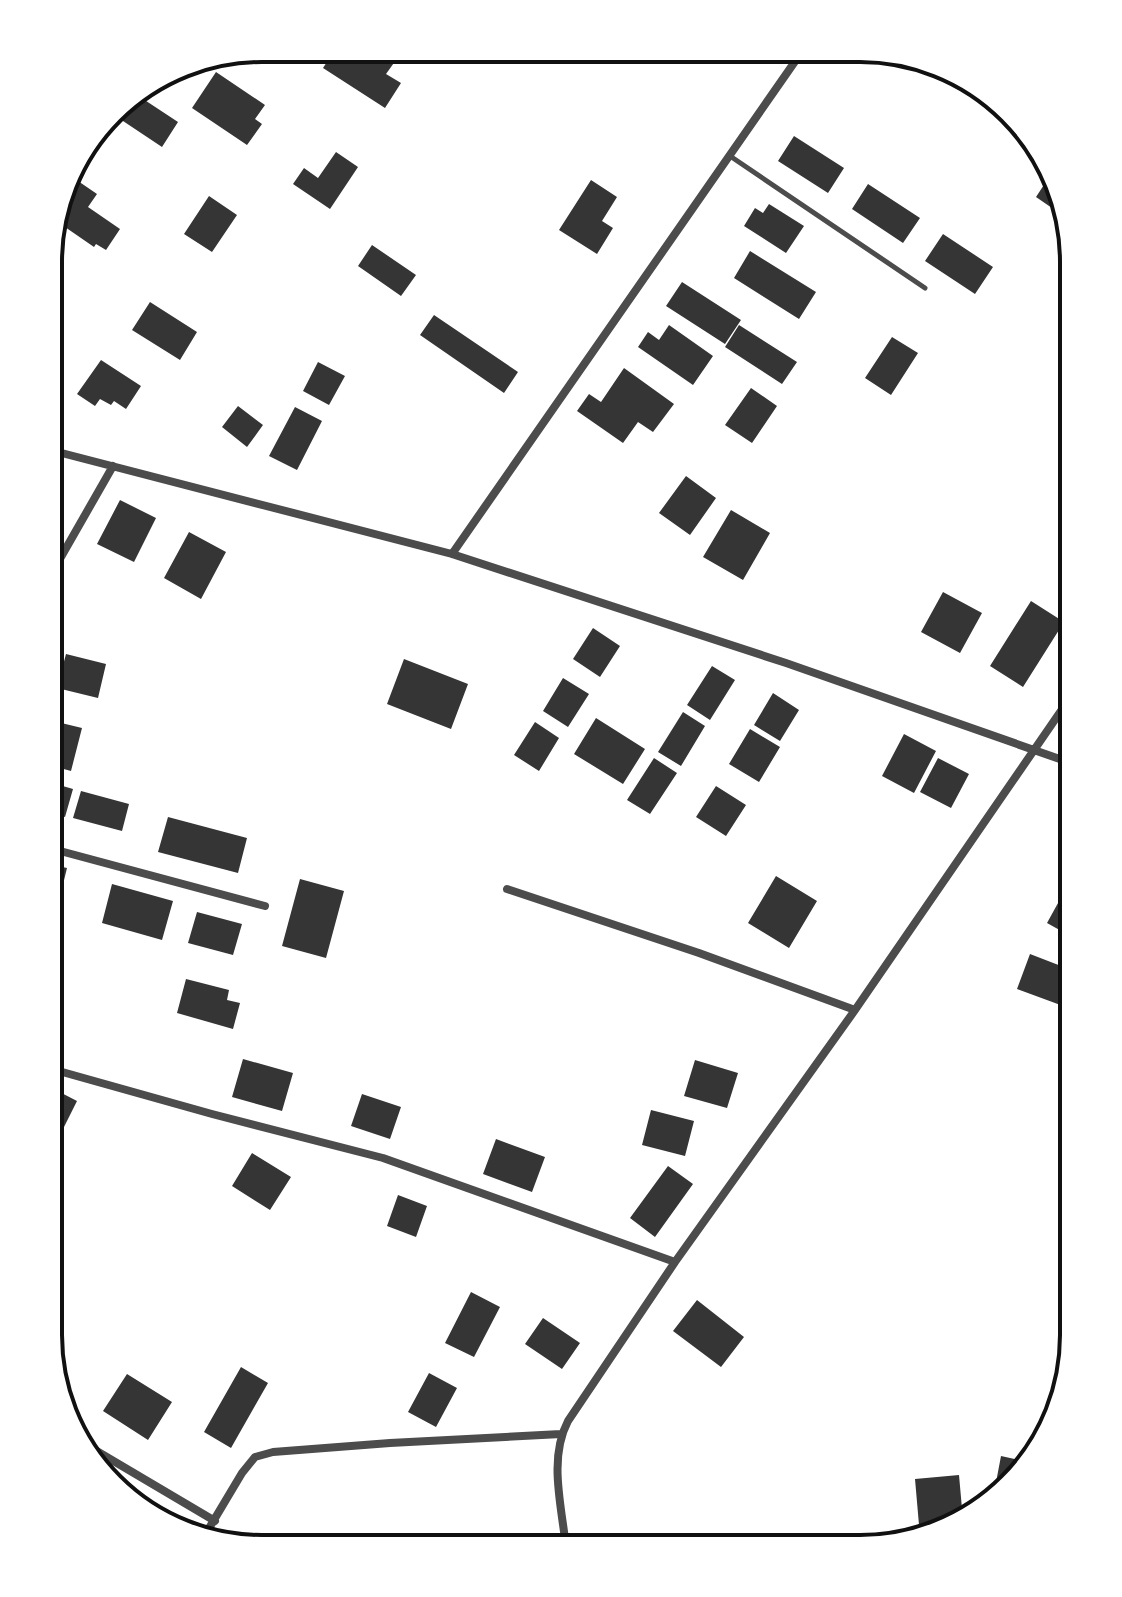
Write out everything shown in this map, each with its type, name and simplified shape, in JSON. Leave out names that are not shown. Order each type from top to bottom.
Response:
[{"type":"street","points":[[452,554],[795,62]]},
{"type":"street","points":[[62,453],[452,554],[786,663],[1060,759]]},
{"type":"street","points":[[62,555],[113,466]]},
{"type":"street","points":[[565,1535],[557,1458],[561,1434],[675,1262],[855,1010],[1060,711]]},
{"type":"street","points":[[62,851],[265,906]]},
{"type":"street","points":[[507,889],[699,953],[855,1010]]},
{"type":"street","points":[[62,1072],[383,1158],[675,1262]]},
{"type":"street","points":[[210,1528],[242,1473],[255,1457],[273,1452],[561,1434]]},
{"type":"street","points":[[101,1453],[215,1521]]},
{"type":"lane","points":[[730,156],[925,288]]},
{"type":"building","points":[[327,62],[395,62],[386,74],[401,83],[385,108],[323,68]]},
{"type":"building","points":[[216,72],[265,105],[255,119],[262,124],[247,145],[192,108]]},
{"type":"building","points":[[145,100],[178,122],[162,147],[122,120]]},
{"type":"building","points":[[794,136],[844,168],[828,193],[778,161]]},
{"type":"building","points":[[336,152],[358,167],[330,209],[293,184],[304,168],[318,178]]},
{"type":"building","points":[[591,180],[617,197],[602,221],[613,228],[597,254],[559,230]]},
{"type":"building","points":[[79,182],[97,194],[88,207],[120,229],[106,250],[96,244],[94,247],[65,227]]},
{"type":"building","points":[[868,184],[920,218],[903,243],[852,209]]},
{"type":"building","points":[[1044,185],[1052,208],[1036,197]]},
{"type":"building","points":[[209,196],[237,215],[212,252],[184,234]]},
{"type":"building","points":[[769,204],[804,226],[786,253],[744,226],[755,208],[763,213]]},
{"type":"building","points":[[943,234],[993,267],[975,294],[925,261]]},
{"type":"building","points":[[372,245],[416,275],[401,296],[358,266]]},
{"type":"building","points":[[750,251],[816,292],[799,319],[734,278]]},
{"type":"building","points":[[682,282],[741,320],[725,344],[666,306]]},
{"type":"building","points":[[150,302],[197,332],[180,360],[132,330]]},
{"type":"building","points":[[434,315],[518,372],[504,393],[420,335]]},
{"type":"building","points":[[669,325],[713,356],[693,385],[638,347],[648,332],[659,340]]},
{"type":"building","points":[[739,325],[797,362],[782,384],[725,347]]},
{"type":"building","points":[[892,337],[918,353],[891,395],[865,378]]},
{"type":"building","points":[[101,360],[141,386],[126,409],[114,401],[111,405],[100,399],[95,406],[77,394]]},
{"type":"building","points":[[318,362],[345,376],[329,405],[303,391]]},
{"type":"building","points":[[624,368],[674,404],[653,432],[638,422],[623,443],[577,411],[589,394],[601,402]]},
{"type":"building","points":[[751,388],[777,406],[752,443],[725,425]]},
{"type":"building","points":[[238,406],[263,425],[247,447],[222,427]]},
{"type":"building","points":[[295,407],[322,421],[297,470],[269,456]]},
{"type":"building","points":[[686,476],[716,498],[690,535],[659,513]]},
{"type":"building","points":[[120,500],[156,518],[134,562],[97,544]]},
{"type":"building","points":[[731,510],[770,533],[743,580],[703,557]]},
{"type":"building","points":[[189,532],[226,552],[201,599],[164,578]]},
{"type":"building","points":[[943,592],[982,613],[960,653],[921,632]]},
{"type":"building","points":[[1031,601],[1060,619],[1060,628],[1023,687],[990,666]]},
{"type":"building","points":[[593,628],[620,646],[600,677],[573,659]]},
{"type":"building","points":[[66,654],[106,664],[98,698],[62,689]]},
{"type":"building","points":[[404,659],[468,684],[451,729],[387,704]]},
{"type":"building","points":[[712,666],[735,680],[710,720],[687,705]]},
{"type":"building","points":[[563,678],[589,694],[568,727],[543,711]]},
{"type":"building","points":[[773,693],[799,710],[780,741],[754,725]]},
{"type":"building","points":[[683,712],[705,726],[681,766],[658,752]]},
{"type":"building","points":[[596,718],[645,749],[623,784],[574,754]]},
{"type":"building","points":[[535,722],[559,738],[539,771],[514,755]]},
{"type":"building","points":[[62,723],[82,728],[71,771],[62,769]]},
{"type":"building","points":[[750,729],[780,747],[759,782],[729,764]]},
{"type":"building","points":[[904,734],[936,751],[914,793],[882,776]]},
{"type":"building","points":[[654,758],[677,773],[650,814],[627,800]]},
{"type":"building","points":[[938,758],[969,774],[951,808],[920,792]]},
{"type":"building","points":[[62,786],[73,789],[65,817],[62,816]]},
{"type":"building","points":[[716,786],[746,805],[726,836],[696,817]]},
{"type":"building","points":[[81,791],[129,804],[122,831],[73,818]]},
{"type":"building","points":[[168,817],[247,838],[238,873],[158,852]]},
{"type":"building","points":[[62,867],[67,868],[62,888]]},
{"type":"building","points":[[776,876],[817,901],[789,948],[748,923]]},
{"type":"building","points":[[300,879],[344,891],[326,958],[282,946]]},
{"type":"building","points":[[112,884],[173,901],[162,940],[102,923]]},
{"type":"building","points":[[1060,899],[1060,930],[1047,923]]},
{"type":"building","points":[[197,912],[242,924],[233,955],[188,943]]},
{"type":"building","points":[[1030,954],[1060,966],[1060,1005],[1017,989]]},
{"type":"building","points":[[186,979],[229,990],[227,1000],[240,1003],[233,1029],[177,1013]]},
{"type":"building","points":[[243,1059],[293,1073],[282,1111],[232,1097]]},
{"type":"building","points":[[695,1060],[738,1073],[727,1108],[684,1096]]},
{"type":"building","points":[[62,1093],[77,1101],[62,1131]]},
{"type":"building","points":[[362,1094],[401,1107],[390,1139],[351,1126]]},
{"type":"building","points":[[651,1110],[694,1121],[685,1156],[642,1145]]},
{"type":"building","points":[[496,1139],[545,1157],[532,1192],[483,1174]]},
{"type":"building","points":[[252,1153],[291,1177],[270,1210],[232,1186]]},
{"type":"building","points":[[668,1166],[693,1184],[655,1237],[630,1218]]},
{"type":"building","points":[[398,1195],[427,1206],[416,1237],[387,1226]]},
{"type":"building","points":[[471,1292],[500,1307],[474,1357],[445,1343]]},
{"type":"building","points":[[697,1300],[744,1337],[721,1367],[673,1331]]},
{"type":"building","points":[[543,1318],[580,1343],[562,1369],[525,1344]]},
{"type":"building","points":[[241,1367],[268,1383],[231,1448],[204,1432]]},
{"type":"building","points":[[429,1373],[457,1388],[436,1427],[408,1412]]},
{"type":"building","points":[[127,1374],[172,1402],[148,1440],[103,1411]]},
{"type":"building","points":[[1001,1456],[1016,1459],[1010,1467],[996,1481]]},
{"type":"building","points":[[959,1475],[962,1506],[919,1525],[915,1479]]}]
